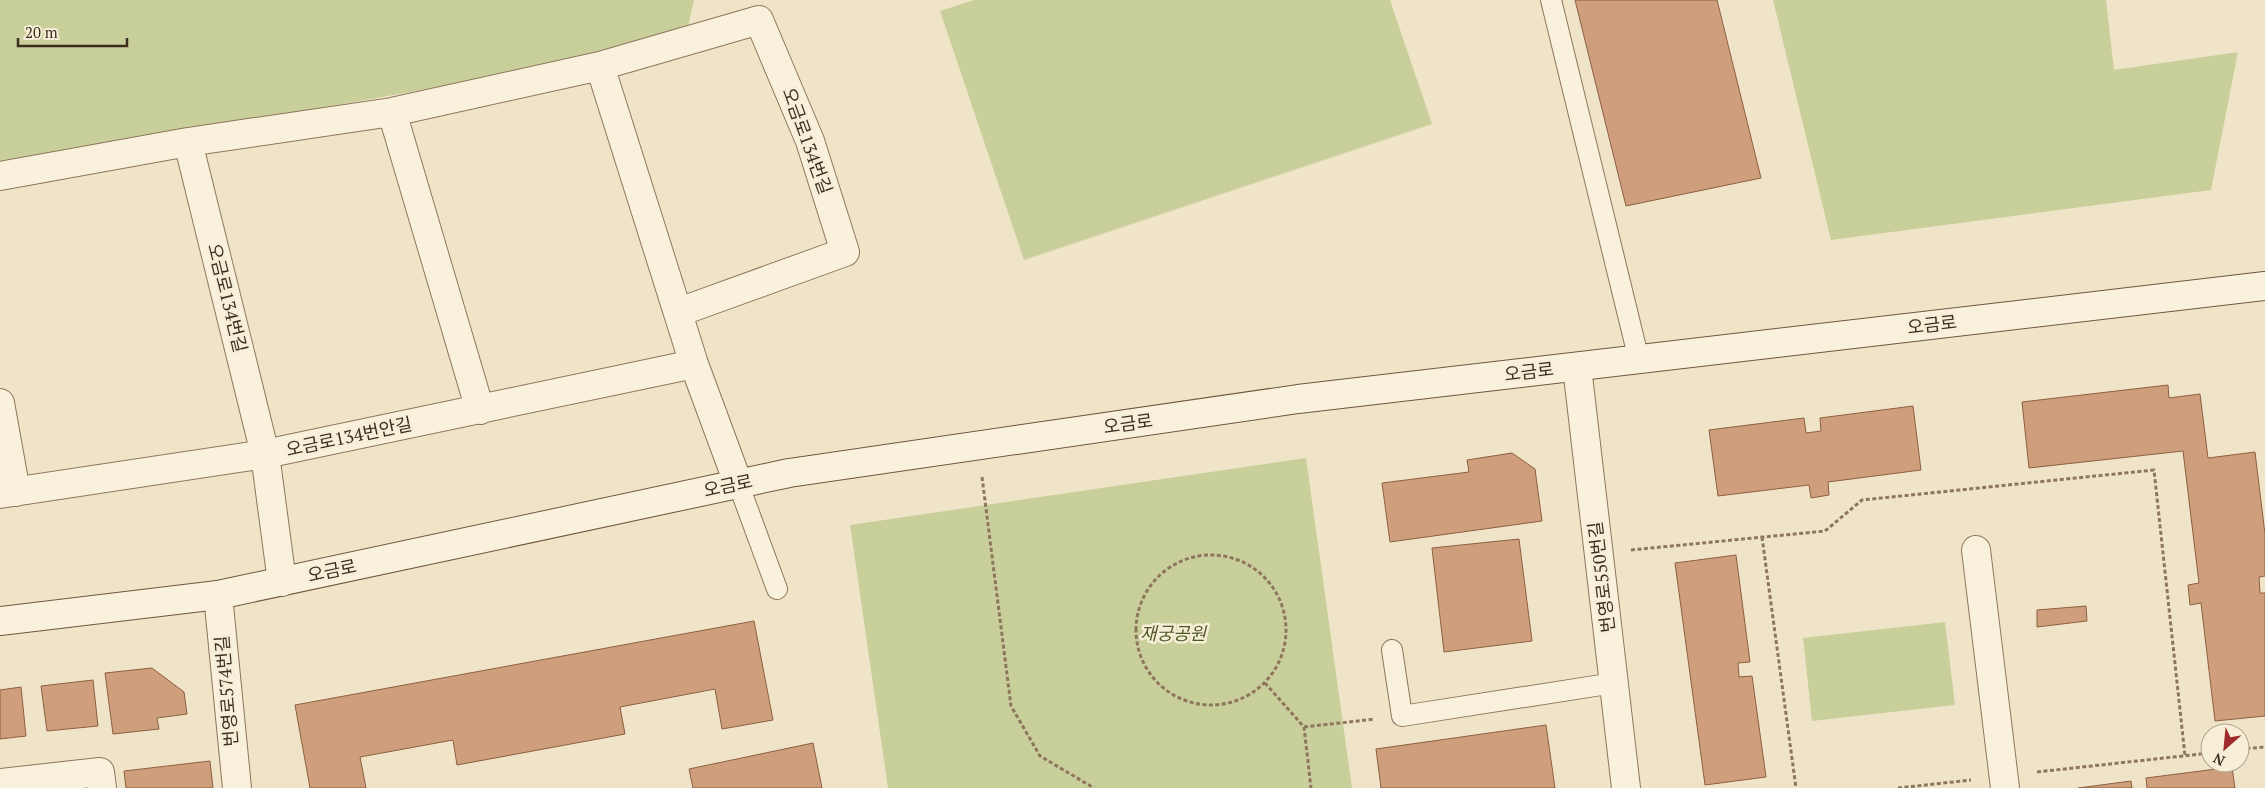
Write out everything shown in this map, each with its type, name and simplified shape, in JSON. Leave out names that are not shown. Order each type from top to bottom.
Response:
[{"type":"street","name":"오금로134번길","points":[[0,176],[188,142],[392,112],[600,66],[759,20],[810,141],[845,252],[679,312]]},
{"type":"street","points":[[600,66],[635,182],[679,312],[694,364],[738,483]]},
{"type":"street","points":[[392,112],[480,410]]},
{"type":"street","name":"오금로134번길","points":[[188,142],[265,454],[282,582]]},
{"type":"street","name":"오금로","points":[[0,621],[218,594],[282,582],[738,483],[978,446],[1298,399],[2265,286]]},
{"type":"street","name":"오금로134번안길","points":[[8,493],[265,454],[694,364]]},
{"type":"street","name":"번영로550번길","points":[[1577,367],[1626,788]]},
{"type":"street","points":[[0,403],[8,493]]},
{"type":"street","points":[[1976,550],[2004,782]]},
{"type":"street","name":"번영로574번길","points":[[218,594],[237,788]]},
{"type":"street","points":[[0,783],[100,772],[102,788]]},
{"type":"lane","points":[[1551,0],[1639,360]]},
{"type":"lane","points":[[738,483],[777,589]]},
{"type":"lane","points":[[1392,650],[1402,716],[1614,683]]},
{"type":"path","points":[[978,446],[1011,706],[1040,756],[1094,788]]},
{"type":"path","points":[[1762,537],[1796,788]]},
{"type":"path","points":[[1206,554],[1232,558],[1255,569],[1273,588],[1284,611],[1286,636],[1280,662],[1266,683],[1246,698],[1223,705],[1199,705],[1176,698],[1156,683],[1142,664],[1135,640],[1136,616],[1144,593],[1159,574],[1181,560],[1206,554]]},
{"type":"path","points":[[1266,683],[1304,727],[1310,788]]},
{"type":"path","points":[[1304,727],[1402,716]]},
{"type":"path","points":[[2250,749],[2265,747]]},
{"type":"path","points":[[1898,788],[2004,782],[2200,754]]},
{"type":"green space","points":[[0,0],[694,0],[684,44],[0,164]]},
{"type":"green space","points":[[974,0],[1390,0],[1432,124],[1024,260],[940,11]]},
{"type":"green space","points":[[1773,0],[2106,0],[2114,70],[2238,52],[2211,190],[1831,240]]},
{"type":"green space","name":"재궁공원","points":[[1306,458],[1352,788],[888,788],[850,525]]},
{"type":"green space","points":[[1945,622],[1955,705],[1812,721],[1803,638]]},
{"type":"building","points":[[1575,0],[1717,0],[1761,178],[1626,206]]},
{"type":"building","points":[[2168,385],[2169,398],[2200,394],[2208,458],[2255,452],[2265,534],[2265,576],[2259,577],[2260,593],[2265,593],[2265,716],[2215,721],[2201,603],[2190,605],[2188,585],[2199,583],[2183,451],[2029,468],[2022,402]]},
{"type":"building","points":[[1913,406],[1921,470],[1828,482],[1829,495],[1811,498],[1809,485],[1718,496],[1709,430],[1804,418],[1806,433],[1821,431],[1820,418]]},
{"type":"building","points":[[1512,453],[1535,469],[1542,521],[1390,542],[1382,483],[1469,472],[1467,460]]},
{"type":"building","points":[[1519,539],[1532,641],[1444,652],[1432,548]]},
{"type":"building","points":[[1736,555],[1750,662],[1738,663],[1739,677],[1752,676],[1766,777],[1705,785],[1675,563]]},
{"type":"building","points":[[2086,606],[2087,621],[2037,627],[2037,610]]},
{"type":"building","points":[[754,621],[773,720],[722,729],[715,689],[620,707],[625,734],[457,765],[453,740],[360,757],[366,788],[310,788],[295,705]]},
{"type":"building","points":[[152,668],[184,692],[187,714],[157,718],[159,729],[113,734],[105,673]]},
{"type":"building","points":[[93,680],[98,726],[47,731],[41,686]]},
{"type":"building","points":[[21,687],[26,736],[0,739],[0,690]]},
{"type":"building","points":[[1546,725],[1555,788],[1381,788],[1376,749]]},
{"type":"building","points":[[813,743],[822,788],[693,788],[689,769]]},
{"type":"building","points":[[210,761],[213,788],[126,788],[124,771]]},
{"type":"building","points":[[2200,771],[2200,773],[2233,773],[2235,788],[2147,788],[2146,778]]},
{"type":"building","points":[[2131,781],[2132,788],[2078,788]]}]
